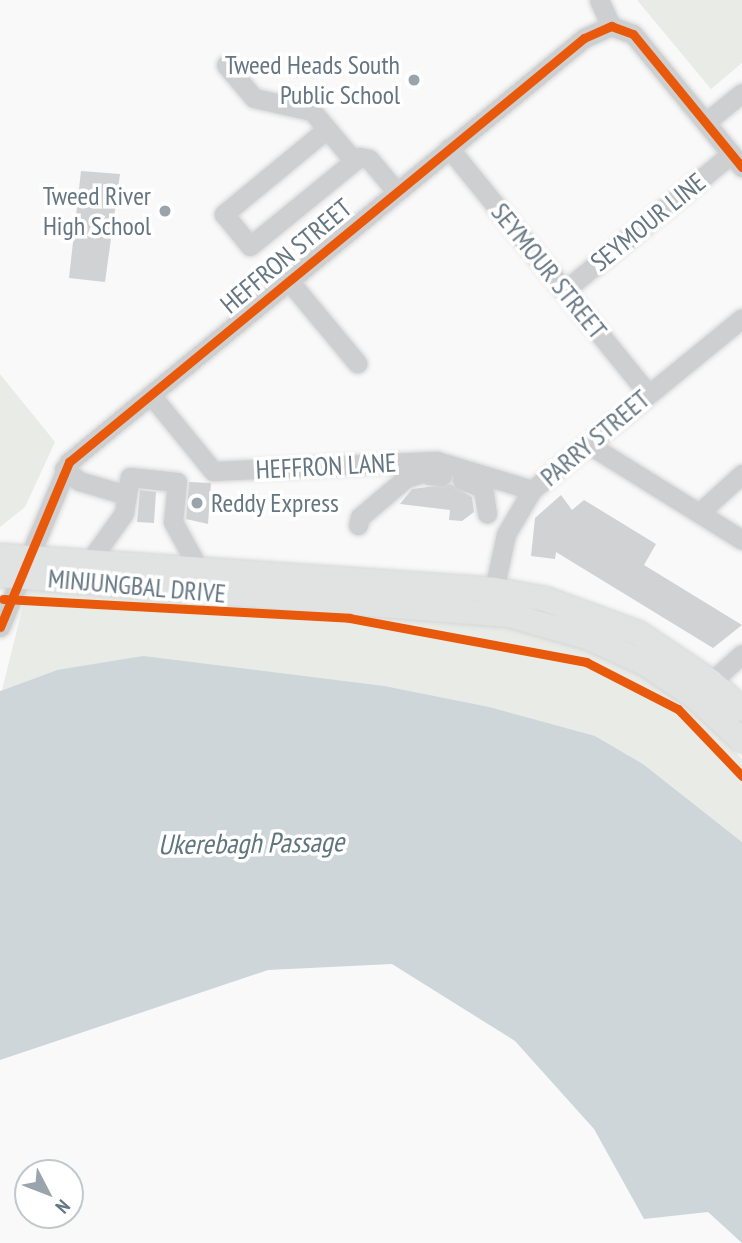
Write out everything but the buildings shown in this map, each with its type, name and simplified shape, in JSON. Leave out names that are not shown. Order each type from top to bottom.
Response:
[{"type":"main road","name":"MINJUNGBAL DRIVE","points":[[0,556],[16,570],[509,615],[590,638],[742,709]]},
{"type":"main road","name":"MINJUNGBAL DRIVE","points":[[16,570],[89,562],[494,590],[588,612],[638,633],[703,689],[742,740]]},
{"type":"street","points":[[599,0],[611,26],[633,34],[737,160]]},
{"type":"street","name":"HEFFRON STREET","points":[[0,627],[16,570],[64,469],[584,37],[611,26]]},
{"type":"street","points":[[226,65],[254,98],[312,111],[354,161]]},
{"type":"street","points":[[706,122],[742,93]]},
{"type":"street","points":[[327,129],[224,214],[250,246],[354,161],[369,159],[397,192]]},
{"type":"street","name":"SEYMOUR STREET","points":[[449,148],[648,394]]},
{"type":"street","name":"SEYMOUR LINE","points":[[565,290],[737,160]]},
{"type":"street","points":[[289,281],[357,363]]},
{"type":"street","name":"PARRY STREET","points":[[494,590],[506,534],[533,490],[742,318]]},
{"type":"street","name":"HEFFRON LANE","points":[[151,395],[213,471],[437,461],[533,490]]},
{"type":"street","points":[[588,444],[742,540]]},
{"type":"street","points":[[64,469],[79,481],[127,495]]},
{"type":"street","points":[[699,513],[742,474]]},
{"type":"street","points":[[358,525],[360,517],[406,478],[435,476],[483,488],[487,514]]},
{"type":"street","points":[[89,562],[124,513],[130,477],[177,482],[173,522],[200,570]]},
{"type":"street","points":[[703,689],[742,654]]},
{"type":"shaded area","points":[[637,0],[742,0],[742,63],[711,89]]},
{"type":"shaded area","points":[[0,374],[55,442],[25,507],[0,527]]},
{"type":"shaded area","points":[[28,586],[503,624],[595,647],[688,703],[742,759],[742,842],[643,764],[595,736],[57,670],[2,690]]},
{"type":"water","name":"Ukerebagh Passage","points":[[143,656],[384,686],[489,707],[595,736],[643,764],[742,842],[742,1243],[708,1212],[644,1219],[594,1129],[515,1041],[392,964],[268,970],[0,1060],[0,691],[57,670]]},
{"type":"cycle path","points":[[0,627],[69,462],[584,38],[611,26],[633,34],[742,167]]},
{"type":"cycle path","points":[[3,599],[349,618],[586,662],[678,709],[742,776]]},
{"type":"place","name":"Tweed Heads South Public School","points":[[414,80]]},
{"type":"place","name":"Tweed River High School","points":[[165,211]]},
{"type":"place","name":"Reddy Express","points":[[197,503]]}]
